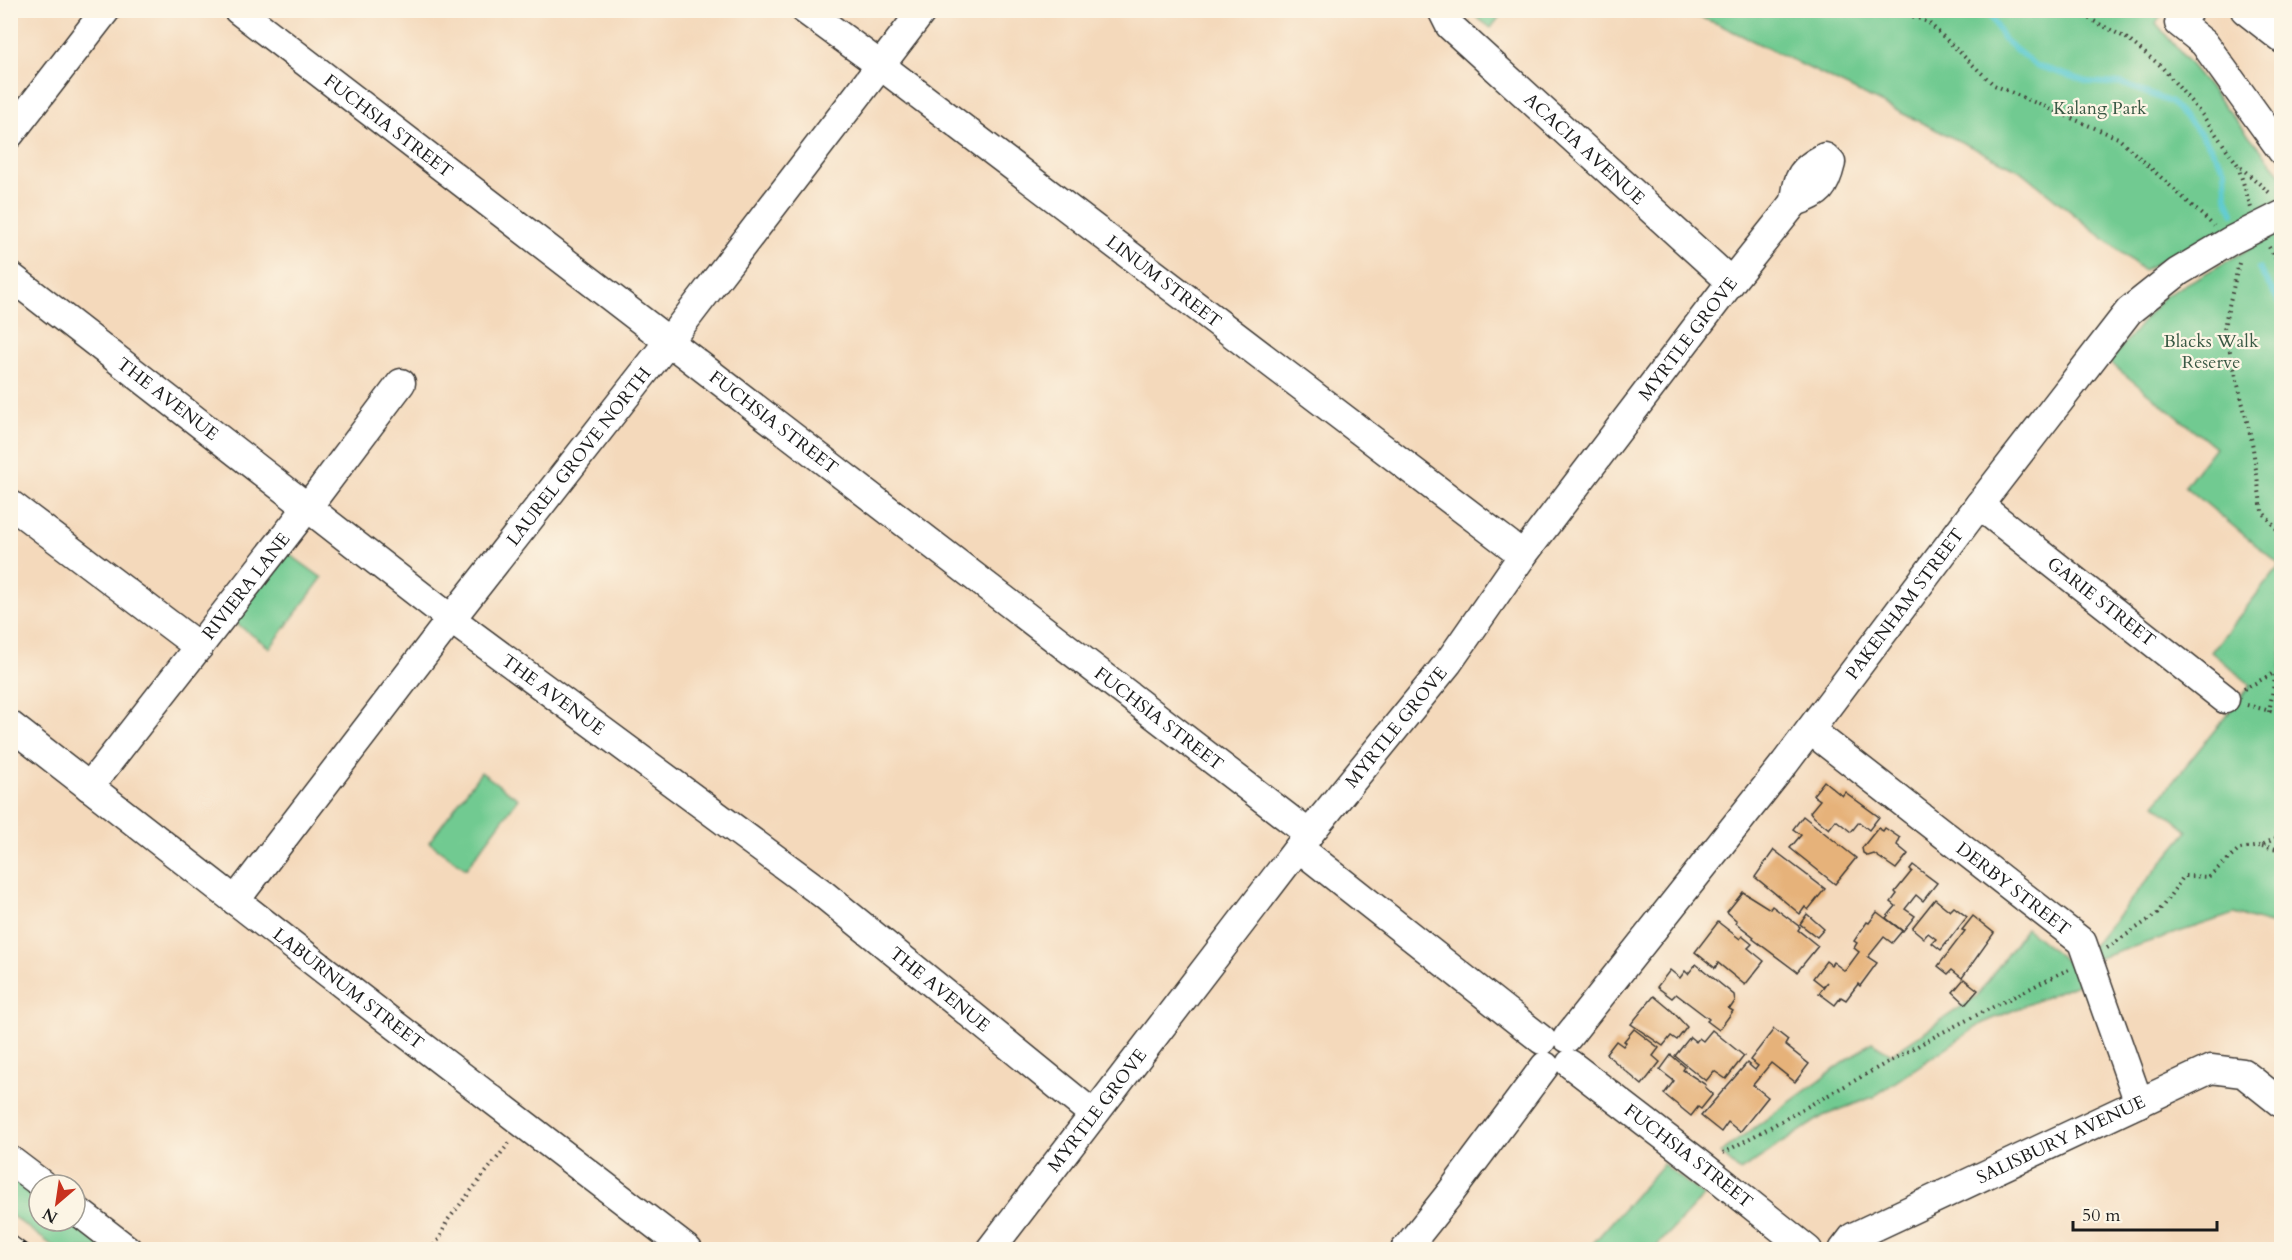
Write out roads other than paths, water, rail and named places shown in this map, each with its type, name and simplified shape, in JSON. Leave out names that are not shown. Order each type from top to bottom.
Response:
[{"type":"street","points":[[10,134],[106,10]]},
{"type":"street","name":"FUCHSIA STREET","points":[[238,10],[669,340],[1304,841],[1556,1052],[1808,1250]]},
{"type":"street","name":"LINUM STREET","points":[[805,10],[1523,555]]},
{"type":"street","name":"LAUREL GROVE NORTH","points":[[235,901],[923,10]]},
{"type":"street","name":"ACACIA AVENUE","points":[[1442,10],[1450,26],[1731,282]]},
{"type":"street","points":[[2188,10],[2179,23],[2204,43],[2282,151]]},
{"type":"street","points":[[2245,10],[2282,39]]},
{"type":"street","name":"MYRTLE GROVE","points":[[990,1250],[1304,841],[1448,663],[1523,555],[1731,282],[1795,202]]},
{"type":"street","name":"PAKENHAM STREET","points":[[1405,1250],[1556,1052],[1810,730],[2129,310],[2178,272],[2230,241],[2277,205]]},
{"type":"street","name":"THE AVENUE","points":[[10,276],[451,619],[823,894],[1093,1114]]},
{"type":"street","name":"RIVIERA LANE","points":[[89,787],[307,508],[401,383]]},
{"type":"street","points":[[10,504],[199,646]]},
{"type":"street","name":"GARIE STREET","points":[[1979,505],[2225,699]]},
{"type":"street","name":"LABURNUM STREET","points":[[10,725],[688,1250]]},
{"type":"street","name":"DERBY STREET","points":[[1810,730],[2082,942],[2139,1102]]},
{"type":"street","name":"SALISBURY AVENUE","points":[[1843,1250],[1852,1237],[2211,1069],[2243,1073],[2282,1104]]},
{"type":"street","points":[[10,1160],[27,1173]]},
{"type":"street","points":[[87,1218],[128,1250]]},
{"type":"waterway","points":[[1984,10],[1990,14],[2004,40],[2035,65],[2088,82],[2123,84],[2170,102],[2202,135],[2225,169],[2226,195],[2233,213]]},
{"type":"waterway","points":[[2259,269],[2282,306]]},
{"type":"railway","points":[[10,1236],[29,1250]]},
{"type":"park label","name":"Kalang Park","points":[[2100,108]]},
{"type":"park label","name":"Blacks Walk Reserve","points":[[2211,351]]}]
